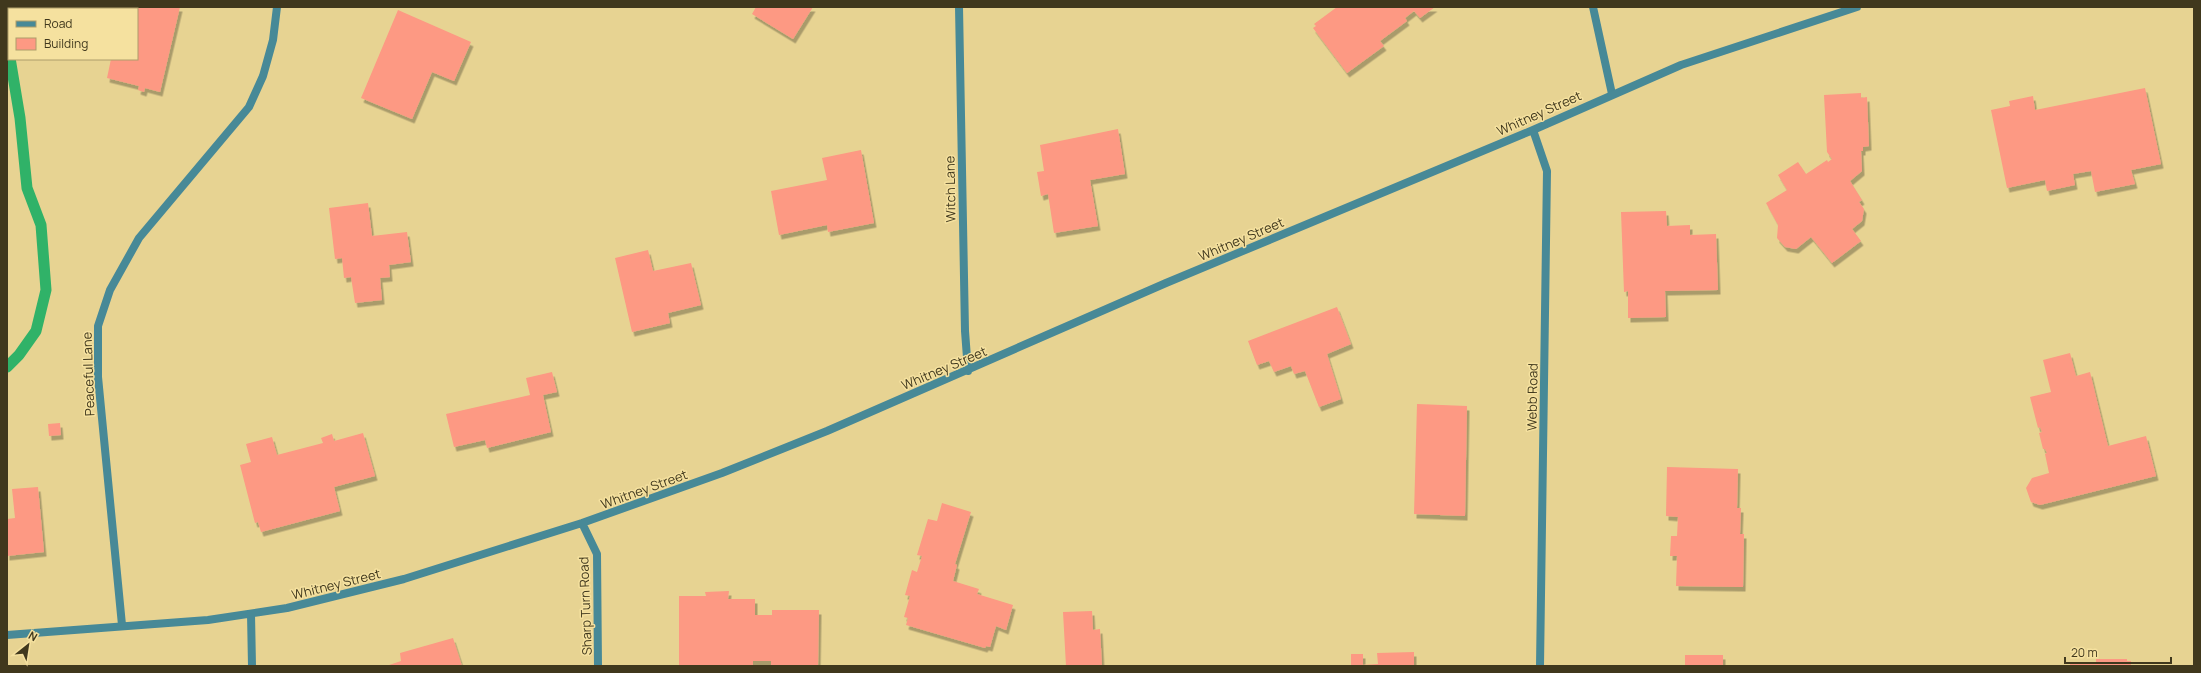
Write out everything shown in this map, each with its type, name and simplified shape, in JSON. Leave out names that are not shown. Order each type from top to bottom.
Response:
[{"type":"street","name":"Peaceful Lane","points":[[122,626],[98,377],[98,326],[110,290],[139,238],[249,107],[263,76],[273,40],[277,7]]},
{"type":"street","name":"Witch Lane","points":[[959,7],[965,331],[968,371]]},
{"type":"street","points":[[1593,7],[1612,94]]},
{"type":"street","name":"Whitney Street","points":[[7,635],[208,620],[287,608],[404,579],[582,523],[729,470],[968,371],[1166,283],[1533,130],[1681,64],[1857,7]]},
{"type":"street","name":"Webb Road","points":[[1533,130],[1547,171],[1540,666]]},
{"type":"street","name":"Sharp Turn Road","points":[[582,523],[597,554],[598,666]]},
{"type":"street","points":[[251,614],[252,666]]},
{"type":"building","points":[[180,7],[160,92],[145,88],[144,92],[138,90],[139,86],[107,78],[111,60],[138,60],[138,8],[124,8]]},
{"type":"building","points":[[756,7],[813,7],[793,39],[752,14]]},
{"type":"building","points":[[1337,7],[1435,7],[1420,18],[1414,11],[1405,18],[1407,21],[1380,41],[1384,46],[1347,73],[1313,28],[1316,26],[1314,24]]},
{"type":"building","points":[[398,10],[471,42],[454,81],[432,72],[412,119],[361,98]]},
{"type":"building","points":[[2145,88],[2161,164],[2131,170],[2135,184],[2095,192],[2091,171],[2073,174],[2075,185],[2047,191],[2045,180],[2007,188],[1991,110],[2010,106],[2009,101],[2033,96],[2035,110]]},
{"type":"building","points":[[1861,93],[1861,98],[1867,97],[1869,146],[1863,147],[1863,151],[1861,151],[1862,171],[1850,181],[1862,200],[1859,202],[1864,209],[1862,221],[1852,229],[1861,241],[1832,263],[1811,237],[1796,249],[1785,247],[1777,238],[1778,225],[1766,203],[1787,190],[1778,175],[1798,162],[1806,174],[1827,160],[1828,162],[1832,159],[1827,152],[1824,95]]},
{"type":"building","points":[[1118,129],[1125,174],[1090,180],[1098,226],[1054,233],[1048,194],[1041,196],[1037,172],[1044,171],[1040,145]]},
{"type":"building","points":[[861,150],[874,223],[828,232],[827,225],[779,235],[771,191],[827,180],[822,158]]},
{"type":"building","points":[[368,203],[372,236],[407,232],[411,262],[389,265],[390,277],[380,278],[382,300],[355,303],[351,277],[344,278],[342,258],[335,259],[329,208]]},
{"type":"building","points":[[1666,211],[1667,226],[1690,225],[1690,235],[1716,234],[1718,290],[1665,291],[1666,317],[1628,318],[1628,291],[1624,292],[1621,212]]},
{"type":"building","points":[[648,250],[653,271],[691,263],[701,305],[668,313],[670,323],[632,332],[615,258]]},
{"type":"building","points":[[1337,307],[1351,344],[1327,354],[1341,399],[1319,407],[1305,371],[1294,374],[1291,366],[1274,372],[1269,361],[1257,365],[1248,341]]},
{"type":"building","points":[[2070,353],[2076,376],[2090,372],[2108,446],[2146,436],[2156,476],[2040,505],[2031,502],[2026,488],[2032,478],[2049,473],[2045,454],[2047,453],[2045,449],[2043,449],[2039,433],[2042,432],[2040,427],[2038,428],[2030,397],[2051,392],[2043,360]]},
{"type":"building","points":[[552,372],[557,392],[543,395],[551,432],[487,448],[485,440],[454,447],[446,414],[530,395],[526,378]]},
{"type":"building","points":[[1417,404],[1467,406],[1465,516],[1414,514]]},
{"type":"building","points":[[60,423],[61,435],[49,436],[48,424]]},
{"type":"building","points":[[363,433],[375,476],[334,487],[340,511],[261,532],[258,522],[255,523],[240,465],[251,462],[246,444],[272,437],[277,455],[323,443],[321,438],[332,434],[334,441]]},
{"type":"building","points":[[1667,467],[1738,469],[1737,508],[1741,508],[1740,534],[1744,534],[1743,587],[1676,586],[1677,556],[1670,556],[1671,536],[1677,536],[1678,517],[1666,516]]},
{"type":"building","points":[[38,487],[44,552],[7,556],[7,519],[15,518],[12,489]]},
{"type":"building","points":[[942,503],[971,512],[955,564],[957,565],[953,581],[979,589],[977,594],[1013,605],[1006,630],[996,626],[990,647],[986,646],[985,648],[906,625],[908,618],[904,617],[910,596],[905,595],[912,570],[917,572],[922,556],[917,555],[928,519],[937,521]]},
{"type":"building","points":[[729,591],[728,599],[755,599],[755,615],[772,615],[772,610],[819,610],[818,666],[771,666],[771,661],[753,661],[753,666],[679,666],[679,596],[706,596],[705,592]]},
{"type":"building","points":[[1092,611],[1093,630],[1100,629],[1102,666],[1066,666],[1063,612]]},
{"type":"building","points":[[453,638],[462,666],[386,666],[401,661],[400,653]]},
{"type":"building","points":[[1414,652],[1414,666],[1351,666],[1351,654],[1363,654],[1363,665],[1378,664],[1377,653]]},
{"type":"building","points":[[1685,655],[1723,655],[1723,666],[1685,666]]},
{"type":"building","points":[[2096,659],[2127,659],[2127,661],[2131,661],[2131,666],[2070,666],[2070,663],[2096,663]]},
{"type":"waterway","points":[[7,367],[19,355],[36,331],[46,290],[41,225],[27,188],[20,118],[10,60]]}]
